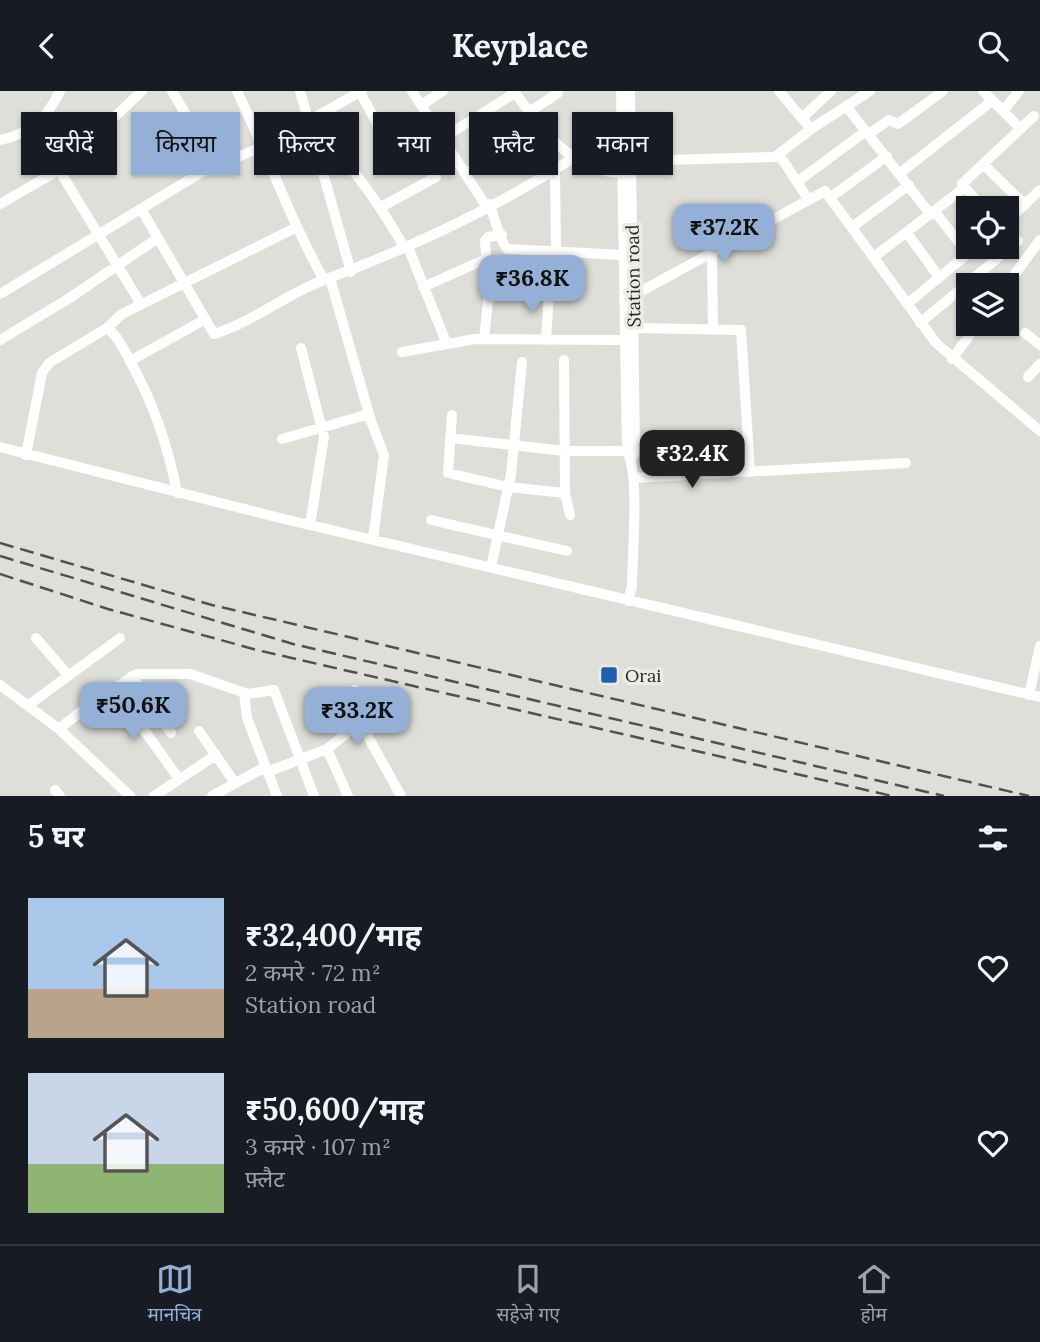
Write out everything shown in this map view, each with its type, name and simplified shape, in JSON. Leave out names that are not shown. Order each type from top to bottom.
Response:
[{"type":"street","points":[[0,140],[27,131],[40,122],[60,91]]},
{"type":"street","points":[[117,115],[142,91]]},
{"type":"street","points":[[172,91],[184,112]]},
{"type":"street","points":[[237,91],[254,126]]},
{"type":"street","points":[[300,91],[306,112]]},
{"type":"street","points":[[412,91],[426,112]]},
{"type":"street","points":[[421,105],[443,91]]},
{"type":"street","name":"Station road","points":[[621,91],[621,112]]},
{"type":"street","name":"Station road","points":[[630,91],[630,112]]},
{"type":"street","points":[[779,91],[811,129]]},
{"type":"street","points":[[802,118],[831,91]]},
{"type":"street","points":[[673,160],[779,156],[811,129],[870,91]]},
{"type":"street","points":[[797,182],[868,132],[889,120],[898,124],[943,91]]},
{"type":"street","points":[[983,91],[1021,129]]},
{"type":"street","points":[[1003,111],[1019,91]]},
{"type":"street","points":[[324,112],[361,92],[373,115]]},
{"type":"street","points":[[455,130],[515,92],[529,112],[558,93]]},
{"type":"street","points":[[900,173],[992,101]]},
{"type":"street","points":[[846,106],[909,185],[956,235]]},
{"type":"street","points":[[972,196],[964,188],[963,182],[1034,116]]},
{"type":"street","points":[[558,143],[572,157]]},
{"type":"street","points":[[455,156],[487,205],[507,249],[623,255]]},
{"type":"street","points":[[779,156],[808,199]]},
{"type":"street","points":[[831,197],[887,156]]},
{"type":"street","points":[[983,164],[1025,205]]},
{"type":"street","points":[[0,204],[51,175]]},
{"type":"street","points":[[63,175],[97,236],[141,304]]},
{"type":"street","points":[[0,294],[200,175]]},
{"type":"street","points":[[275,175],[295,227],[327,279],[384,460],[373,539]]},
{"type":"street","points":[[323,175],[351,272]]},
{"type":"street","points":[[354,175],[381,207],[406,248],[446,342]]},
{"type":"street","points":[[141,209],[211,332],[218,333],[327,279],[351,272],[406,248],[544,175]]},
{"type":"street","points":[[489,292],[563,292],[555,175]]},
{"type":"street","name":"Station road","points":[[621,175],[623,255],[634,328],[635,452],[629,455]]},
{"type":"street","name":"Station road","points":[[628,601],[632,586],[633,478],[629,455],[625,340],[629,298],[631,175]]},
{"type":"street","points":[[381,207],[436,177]]},
{"type":"street","points":[[852,227],[909,185]]},
{"type":"street","points":[[874,257],[964,188]]},
{"type":"street","points":[[1019,210],[1040,190]]},
{"type":"street","points":[[629,298],[825,191],[920,323],[953,359],[1040,431]]},
{"type":"street","points":[[26,455],[44,367],[141,304],[295,227]]},
{"type":"street","points":[[907,233],[939,277]]},
{"type":"street","points":[[484,339],[489,292],[486,239],[502,235]]},
{"type":"street","points":[[0,340],[117,267],[158,238]]},
{"type":"street","points":[[1017,273],[1038,247]]},
{"type":"street","points":[[712,254],[713,329]]},
{"type":"street","points":[[423,287],[486,259]]},
{"type":"street","points":[[907,304],[961,259]]},
{"type":"street","points":[[920,323],[996,259]]},
{"type":"street","points":[[546,339],[549,294]]},
{"type":"street","points":[[130,361],[204,320]]},
{"type":"street","points":[[107,328],[130,361],[160,421],[177,493]]},
{"type":"street","points":[[634,328],[741,330],[750,472]]},
{"type":"street","points":[[1025,333],[1040,345]]},
{"type":"street","points":[[953,359],[969,336]]},
{"type":"street","points":[[402,352],[446,342],[484,339],[625,340]]},
{"type":"street","points":[[300,348],[323,428],[323,447],[310,525]]},
{"type":"street","points":[[564,360],[565,493],[570,515]]},
{"type":"street","points":[[491,567],[508,487],[522,362]]},
{"type":"street","points":[[1028,377],[1040,364]]},
{"type":"street","points":[[282,439],[369,414]]},
{"type":"street","points":[[452,415],[447,473],[508,487],[565,493]]},
{"type":"street","points":[[450,438],[629,455]]},
{"type":"street","points":[[0,447],[310,525],[1040,697]]},
{"type":"street","points":[[633,478],[906,463]]},
{"type":"street","points":[[430,520],[567,551]]},
{"type":"street","points":[[36,638],[68,675]]},
{"type":"street","points":[[30,704],[120,638]]},
{"type":"street","points":[[1028,695],[1040,646]]},
{"type":"street","points":[[59,729],[132,676],[145,673],[190,674],[244,693],[276,691],[314,796]]},
{"type":"street","points":[[132,676],[171,733]]},
{"type":"street","points":[[0,685],[30,704],[59,729],[126,795]]},
{"type":"street","points":[[114,688],[179,779]]},
{"type":"street","points":[[355,690],[355,713],[359,723],[384,761],[401,796]]},
{"type":"street","points":[[244,693],[247,718],[277,796]]},
{"type":"street","points":[[212,796],[266,770],[327,749],[359,723]]},
{"type":"street","points":[[199,731],[235,783]]},
{"type":"street","points":[[327,749],[348,796]]},
{"type":"street","points":[[154,796],[216,755]]},
{"type":"railway","points":[[0,543],[212,605],[1029,796]]},
{"type":"railway","points":[[0,556],[293,644],[944,796]]},
{"type":"railway","points":[[0,574],[108,609],[257,650],[892,796]]},
{"type":"place","name":"Orai","points":[[609,675]]}]
